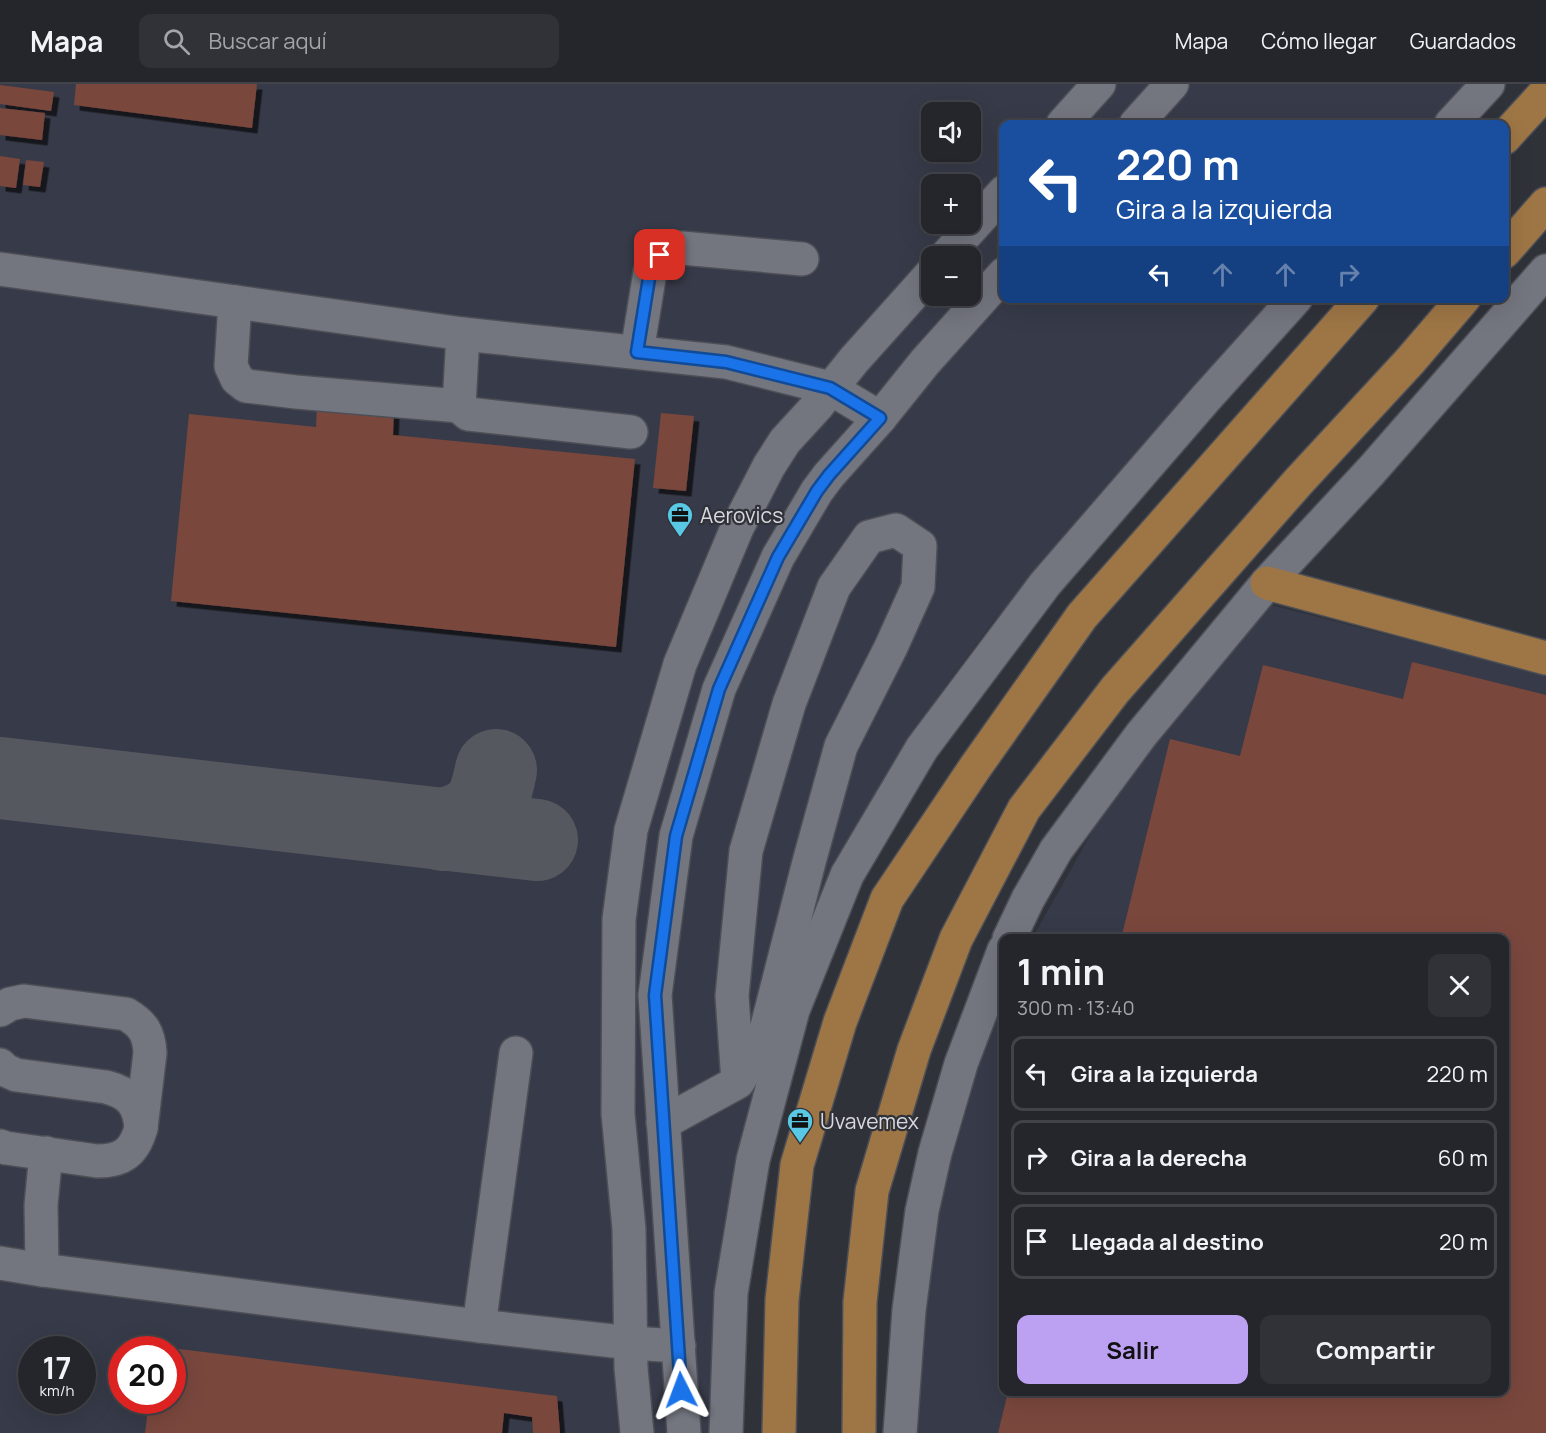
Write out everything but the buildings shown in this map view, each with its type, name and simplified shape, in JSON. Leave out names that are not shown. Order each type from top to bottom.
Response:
[{"type":"main road","points":[[1509,133],[1546,92]]},
{"type":"main road","points":[[1509,246],[1546,204]]},
{"type":"main road","points":[[779,1433],[782,1300],[797,1165],[840,1022],[887,899],[974,769],[1082,616],[1359,303]]},
{"type":"main road","points":[[859,1433],[860,1302],[872,1191],[914,1050],[956,939],[1024,809],[1115,690],[1460,303]]},
{"type":"main road","points":[[1267,583],[1546,658]]},
{"type":"street","points":[[1067,120],[1099,84]]},
{"type":"street","points":[[1140,120],[1172,84]]},
{"type":"street","points":[[1455,120],[1488,84]]},
{"type":"street","points":[[955,246],[999,198]]},
{"type":"street","points":[[637,352],[650,272],[654,261],[669,249],[682,248],[802,259]]},
{"type":"street","points":[[0,269],[463,334],[726,362],[830,388],[880,418]]},
{"type":"street","points":[[1011,934],[1056,850],[1141,735],[1267,583],[1371,471],[1546,271]]},
{"type":"street","points":[[684,1433],[655,995],[676,836],[719,689],[778,557],[789,538],[829,475],[999,280]]},
{"type":"street","points":[[637,1433],[630,1368],[628,1229],[618,1114],[619,919],[631,830],[680,664],[737,528],[769,466],[785,441],[871,339],[921,285]]},
{"type":"street","points":[[235,302],[231,366],[237,379],[246,386],[459,406],[468,414],[631,432]]},
{"type":"street","points":[[726,1433],[731,1293],[753,1160],[793,1010],[847,875],[922,748],[1045,584],[1292,303]]},
{"type":"street","points":[[459,406],[463,334]]},
{"type":"street","points":[[663,1123],[738,1082],[763,1042],[808,862],[841,747],[918,587],[920,546],[896,530],[869,537],[834,587],[789,704],[746,851],[732,996],[738,1082]]},
{"type":"street","points":[[900,1433],[909,1310],[925,1199],[935,1153],[961,1064],[999,963]]},
{"type":"street","points":[[0,1010],[10,1004],[24,1001],[126,1014],[145,1030],[150,1053],[141,1128],[138,1139],[122,1157],[111,1161],[97,1161],[6,1149],[0,1146]]},
{"type":"street","points":[[106,1087],[131,1082],[147,1064],[150,1053]]},
{"type":"street","points":[[479,1326],[516,1053]]},
{"type":"street","points":[[5,1073],[117,1090],[128,1096],[135,1105],[140,1116],[141,1128]]},
{"type":"street","points":[[42,1270],[41,1205],[46,1153]]},
{"type":"street","points":[[0,1263],[479,1326],[679,1346]]},
{"type":"shaded area","points":[[0,84],[1467,84],[1435,120],[999,120],[999,303],[1274,303],[993,622],[939,695],[880,791],[780,1014],[717,1433],[0,1433]]},
{"type":"shaded area","points":[[1271,605],[1546,675],[1546,1433],[918,1433],[923,1311],[937,1199],[977,1064],[999,1013],[999,1396],[1509,1396],[1509,934],[1035,934],[1102,814],[1183,708]]},
{"type":"taxiway","points":[[444,830],[467,821],[481,810],[490,794],[496,770]]},
{"type":"taxiway","points":[[0,778],[537,840]]},
{"type":"place","name":"Aerovics","points":[[680,538]]},
{"type":"place","name":"Uvavemex","points":[[800,1144]]},
{"type":"route","points":[[660,255],[654,261],[650,272],[637,352],[726,362],[830,388],[880,418],[817,491],[778,557],[719,689],[676,836],[655,995],[681,1390]]}]
